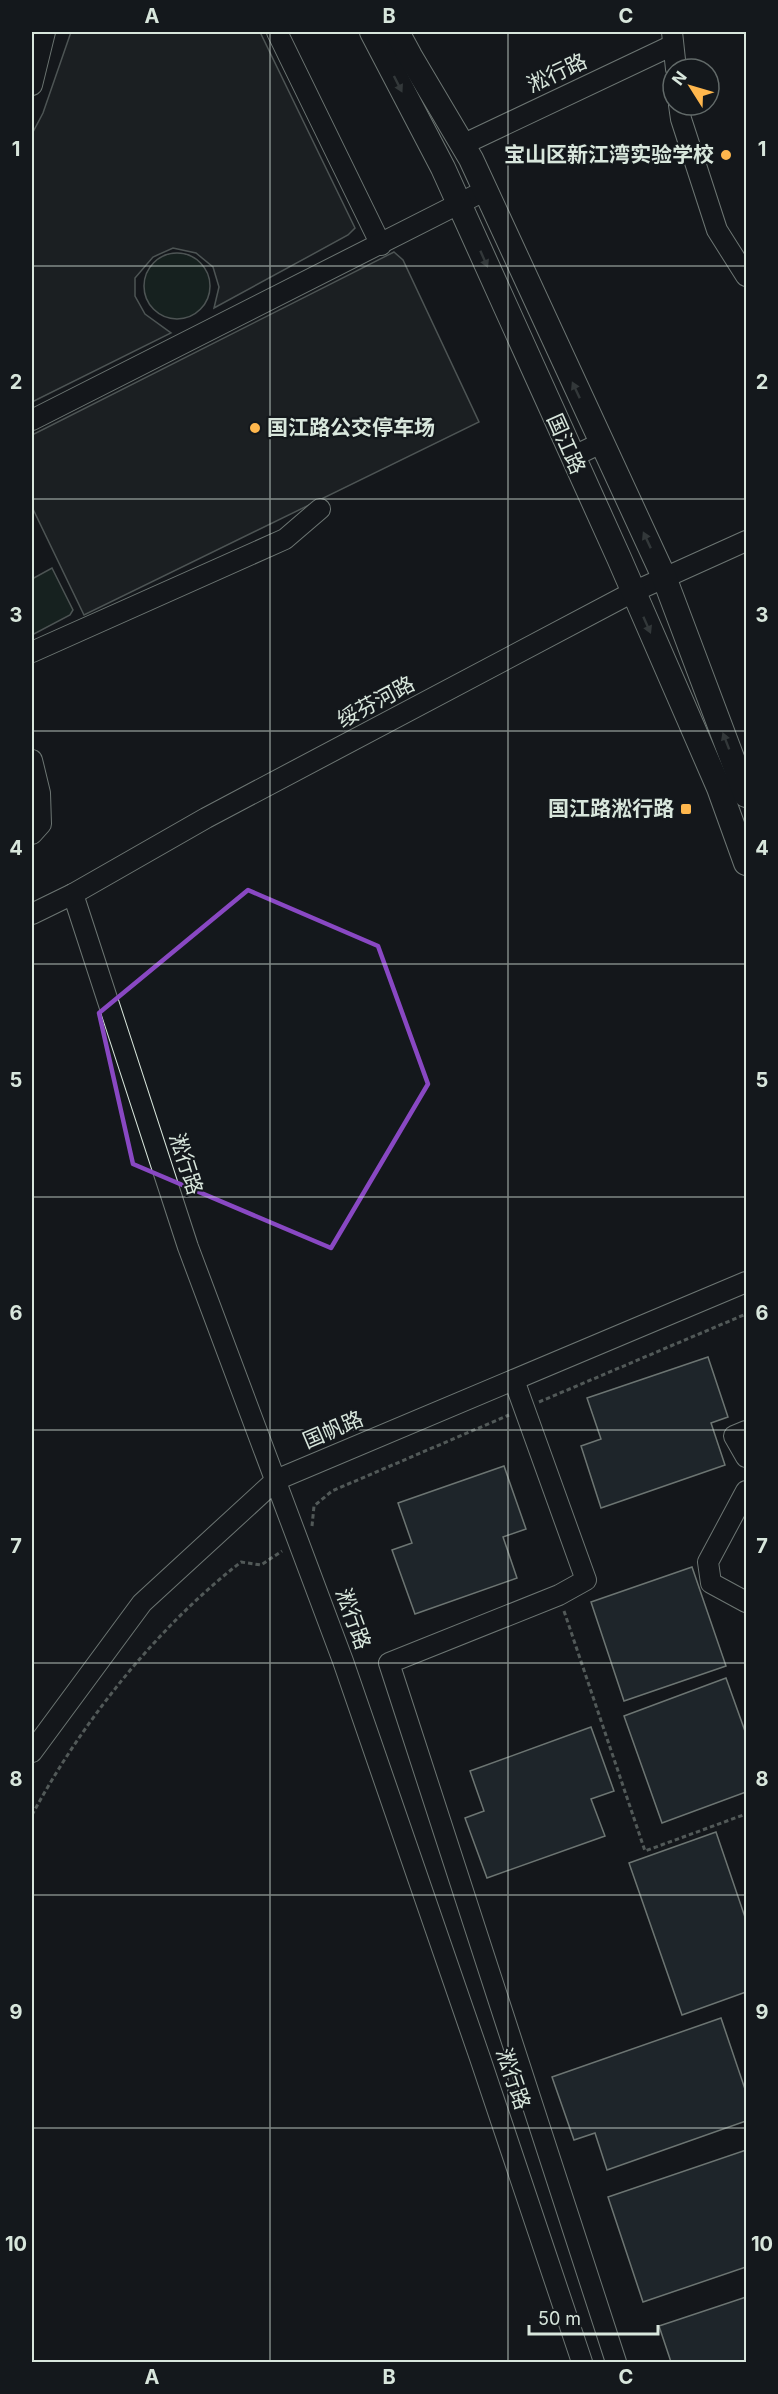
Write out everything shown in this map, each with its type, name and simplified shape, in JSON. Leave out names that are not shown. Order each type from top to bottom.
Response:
[{"type":"main road","name":"国江路","points":[[372,32],[443,168],[720,788],[747,863]]},
{"type":"main road","name":"国江路","points":[[397,32],[462,145],[664,577],[747,795]]},
{"type":"street","points":[[32,85],[45,32]]},
{"type":"street","points":[[277,32],[381,244]]},
{"type":"street","points":[[673,38],[675,57]]},
{"type":"street","name":"淞行路","points":[[462,145],[673,38]]},
{"type":"street","points":[[681,117],[717,230],[747,276]]},
{"type":"street","points":[[32,420],[484,191]]},
{"type":"street","points":[[572,456],[601,443]]},
{"type":"street","points":[[32,652],[285,539],[320,509]]},
{"type":"street","name":"绥芬河路","points":[[32,914],[73,894],[206,818],[633,592],[747,541]]},
{"type":"street","points":[[32,760],[40,794],[41,824],[32,834]]},
{"type":"street","name":"淞行路","points":[[73,894],[188,1247],[276,1480],[389,1793],[582,2362]]},
{"type":"street","name":"国帆路","points":[[32,1752],[142,1603],[276,1480],[747,1282]]},
{"type":"street","points":[[514,1380],[586,1580],[559,1595],[389,1663],[616,2362]]},
{"type":"street","points":[[747,1431],[734,1436],[747,1457]]},
{"type":"street","points":[[747,1491],[708,1562],[711,1583],[747,1602]]},
{"type":"path","points":[[32,1815],[58,1767],[140,1658],[208,1587],[241,1562],[261,1565],[298,1541],[314,1524],[314,1506],[333,1491],[747,1314]]},
{"type":"path","points":[[559,1595],[645,1851],[747,1814]]},
{"type":"highlighted area","points":[[248,890],[378,946],[428,1084],[331,1248],[133,1164],[99,1013]]},
{"type":"green space","points":[[177,253],[190,256],[200,263],[207,273],[210,286],[207,299],[200,309],[190,316],[177,319],[164,316],[154,309],[147,299],[144,286],[147,273],[154,263],[164,256]]},
{"type":"green space","points":[[52,568],[73,610],[70,615],[32,635],[32,579]]},
{"type":"shaded area","points":[[71,32],[260,32],[355,228],[348,235],[214,308],[219,287],[213,267],[196,253],[173,248],[153,257],[135,278],[135,296],[145,314],[171,333],[32,402],[32,134],[43,113]]},
{"type":"shaded area","name":"国江路公交停车场","points":[[394,252],[403,260],[479,422],[84,615],[32,507],[32,435]]},
{"type":"building","points":[[708,1357],[728,1417],[711,1423],[725,1465],[601,1508],[581,1446],[601,1439],[587,1398]]},
{"type":"building","points":[[504,1466],[526,1529],[503,1537],[517,1578],[415,1614],[392,1550],[412,1543],[398,1503]]},
{"type":"building","points":[[692,1567],[726,1666],[624,1701],[591,1602]]},
{"type":"building","points":[[726,1678],[746,1734],[746,1792],[662,1823],[624,1716]]},
{"type":"building","points":[[591,1727],[614,1791],[591,1799],[605,1836],[487,1878],[465,1818],[484,1811],[470,1771]]},
{"type":"building","points":[[716,1832],[746,1920],[746,1992],[682,2015],[629,1863]]},
{"type":"building","points":[[721,2018],[746,2092],[746,2121],[607,2170],[595,2133],[574,2140],[552,2077]]},
{"type":"building","points":[[746,2150],[746,2267],[643,2302],[608,2197]]},
{"type":"building","points":[[746,2297],[746,2362],[671,2362],[659,2326]]},
{"type":"place","name":"宝山区新江湾实验学校","points":[[726,155]]},
{"type":"place","name":"国江路公交停车场","points":[[255,428]]},
{"type":"place","name":"国江路淞行路","points":[[686,809]]}]
